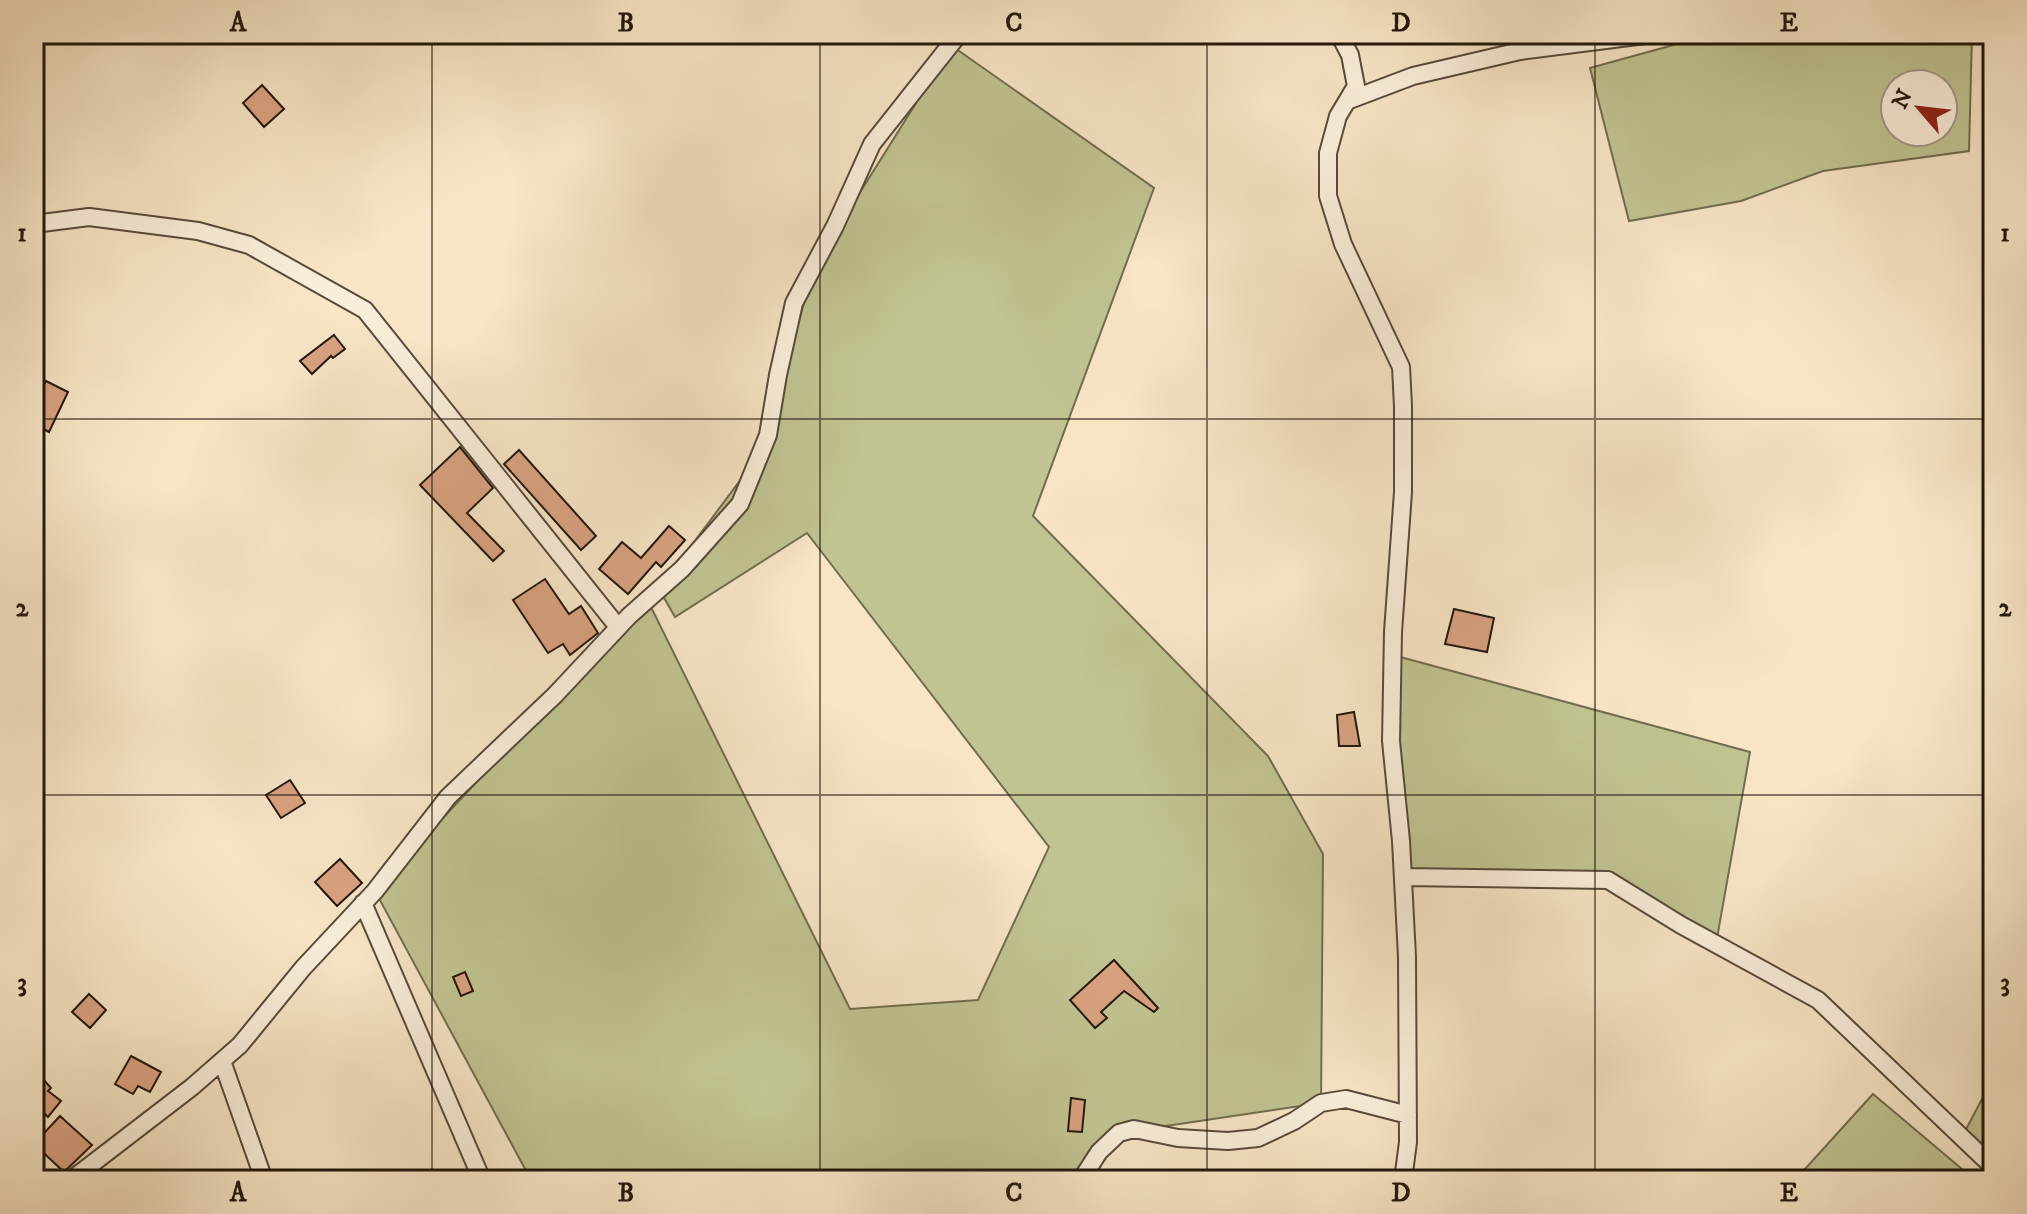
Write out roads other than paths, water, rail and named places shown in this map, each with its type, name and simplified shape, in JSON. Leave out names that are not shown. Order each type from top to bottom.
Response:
[{"type":"street","points":[[71,1180],[240,1045],[303,968],[363,903],[448,797],[555,695],[618,627],[682,569],[740,504],[768,435],[794,303],[835,226],[872,144],[959,34]]},
{"type":"street","points":[[1339,34],[1350,55],[1356,86],[1338,116],[1328,153],[1328,196],[1343,244],[1401,367],[1403,492],[1393,632],[1391,741],[1407,957],[1408,1142],[1403,1180]]},
{"type":"street","points":[[1347,101],[1413,76],[1520,51],[1653,34]]},
{"type":"street","points":[[34,224],[89,217],[198,231],[249,245],[365,310],[618,627]]},
{"type":"street","points":[[1403,877],[1608,880],[1681,925],[1818,1000],[1993,1167]]},
{"type":"street","points":[[363,903],[482,1180]]},
{"type":"street","points":[[222,1061],[264,1180]]},
{"type":"street","points":[[1081,1180],[1099,1152],[1119,1133],[1134,1129],[1178,1138],[1228,1141],[1258,1138],[1294,1121],[1321,1103],[1346,1099],[1408,1115]]}]
